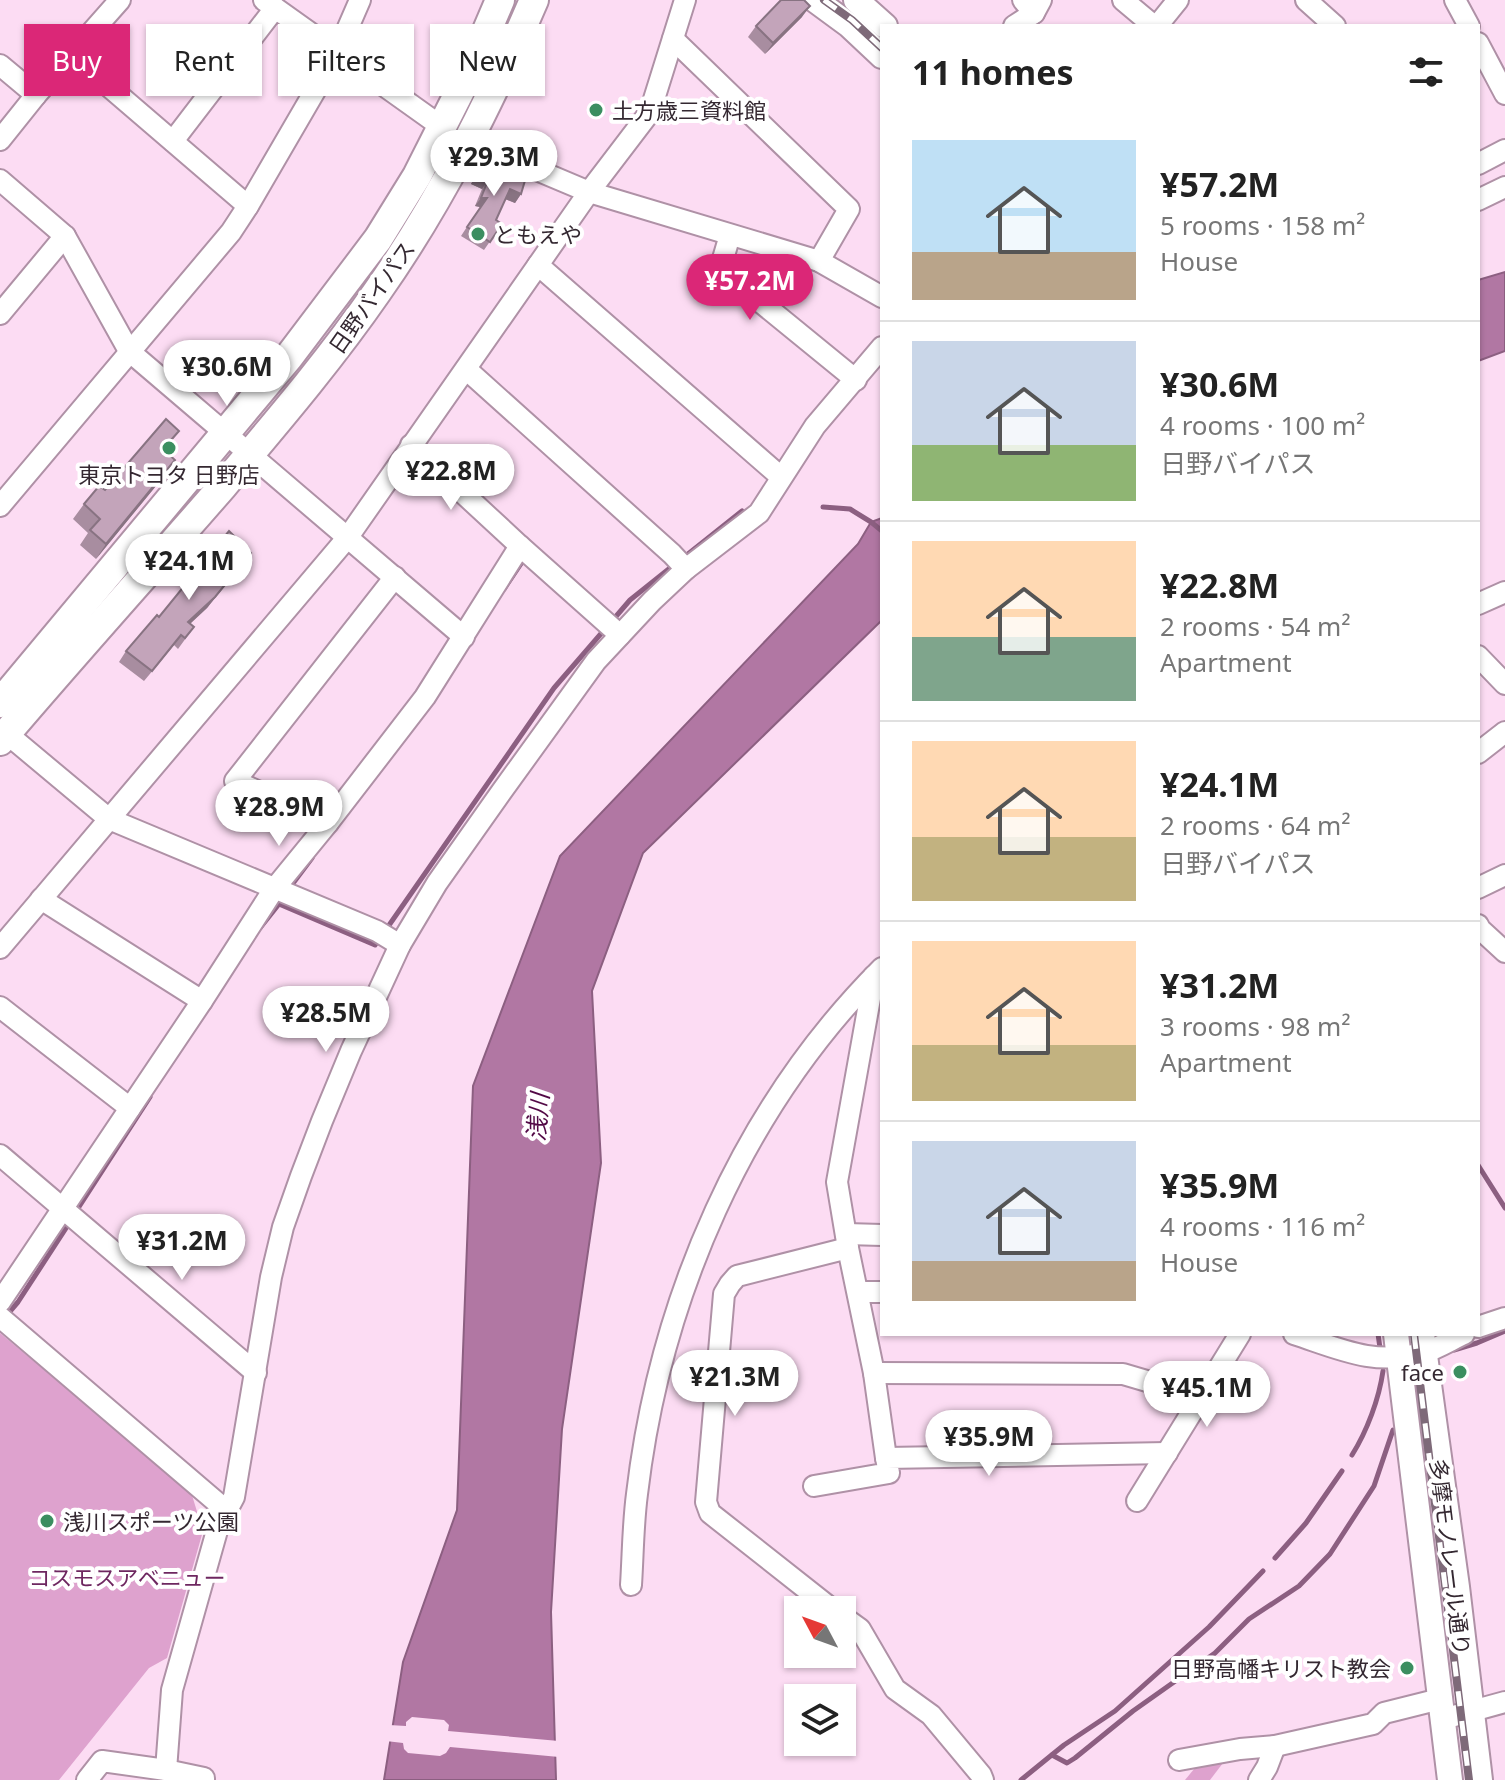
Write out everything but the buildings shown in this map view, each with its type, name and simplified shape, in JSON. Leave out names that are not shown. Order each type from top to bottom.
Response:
[{"type":"highway","name":"日野バイパス","points":[[0,703],[296,348],[378,239],[417,176],[468,75],[500,0]]},
{"type":"highway","name":"日野バイパス","points":[[3,737],[250,455],[377,293],[439,197],[534,0]]},
{"type":"main road","points":[[815,0],[849,25],[880,54]]},
{"type":"main road","points":[[856,0],[883,24]]},
{"type":"main road","name":"多摩モノレール通り","points":[[1423,1343],[1480,1780]]},
{"type":"main road","name":"多摩モノレール通り","points":[[1397,1345],[1450,1780]]},
{"type":"street","points":[[98,24],[120,0]]},
{"type":"street","points":[[350,24],[360,0]]},
{"type":"street","points":[[0,948],[348,537],[589,192],[650,112],[685,0]]},
{"type":"street","points":[[1123,0],[1153,24]]},
{"type":"street","points":[[1158,24],[1178,0]]},
{"type":"street","points":[[1306,0],[1333,24]]},
{"type":"street","points":[[1455,0],[1465,24]]},
{"type":"street","points":[[173,141],[270,4],[297,24]]},
{"type":"street","points":[[1016,24],[1033,4]]},
{"type":"street","points":[[673,39],[849,209],[819,261]]},
{"type":"street","points":[[1480,47],[1505,94]]},
{"type":"street","points":[[0,65],[24,85]]},
{"type":"street","points":[[0,140],[35,96]]},
{"type":"street","points":[[120,96],[248,206]]},
{"type":"street","points":[[0,506],[231,232],[312,96]]},
{"type":"street","points":[[398,96],[442,127]]},
{"type":"street","points":[[468,141],[589,192],[819,261],[880,296]]},
{"type":"street","points":[[1480,163],[1505,150]]},
{"type":"street","points":[[0,180],[65,236],[129,351],[464,637]]},
{"type":"street","points":[[1480,199],[1505,187]]},
{"type":"street","points":[[730,235],[720,269],[856,380]]},
{"type":"street","points":[[0,314],[65,236]]},
{"type":"street","points":[[538,265],[781,477]]},
{"type":"street","points":[[166,1770],[172,1690],[218,1527],[234,1497],[272,1268],[296,1189],[351,1051],[389,938],[437,883],[596,661],[613,628],[680,563],[759,513],[815,426],[880,350]]},
{"type":"street","points":[[466,369],[680,563]]},
{"type":"street","points":[[411,445],[613,628]]},
{"type":"street","points":[[0,1302],[274,889],[425,697],[520,546]]},
{"type":"street","points":[[328,823],[235,781],[395,577]]},
{"type":"street","points":[[1480,603],[1505,592]]},
{"type":"street","points":[[1480,658],[1505,684]]},
{"type":"street","points":[[1480,751],[1505,732]]},
{"type":"street","points":[[3,737],[109,819],[389,938]]},
{"type":"street","points":[[1480,887],[1505,875]]},
{"type":"street","points":[[41,899],[202,1001]]},
{"type":"street","points":[[1480,929],[1505,952]]},
{"type":"street","points":[[814,1486],[889,1473],[874,1373],[837,1182],[877,984]]},
{"type":"street","points":[[631,1585],[637,1494],[646,1436],[668,1341],[695,1258],[732,1177],[778,1098],[806,1058],[877,984]]},
{"type":"street","points":[[0,1007],[130,1108]]},
{"type":"street","points":[[0,1155],[256,1373]]},
{"type":"street","points":[[815,1596],[710,1513],[706,1502],[724,1294],[737,1276],[847,1241],[880,1235]]},
{"type":"street","points":[[858,1292],[880,1292]]},
{"type":"street","points":[[1480,1326],[1505,1318]]},
{"type":"street","points":[[5,1321],[227,1511]]},
{"type":"street","points":[[1137,1501],[1239,1336]]},
{"type":"street","points":[[1300,1336],[1375,1358],[1397,1345],[1455,1336]]},
{"type":"street","points":[[874,1373],[1123,1374],[1201,1397]]},
{"type":"street","points":[[886,1458],[1167,1453]]},
{"type":"street","points":[[856,1626],[895,1689],[931,1715],[983,1780]]},
{"type":"street","points":[[1179,1760],[1275,1746],[1373,1724],[1384,1713],[1442,1709],[1471,1711],[1505,1702]]},
{"type":"street","points":[[1259,1780],[1275,1746]]},
{"type":"street","points":[[87,1780],[102,1761],[166,1770],[204,1780]]},
{"type":"green space","name":"浅川スポーツ公園","points":[[0,1333],[191,1492],[203,1531],[167,1658],[149,1668],[59,1780],[0,1780]]},
{"type":"green space","points":[[1226,1759],[1210,1780],[1185,1780],[1199,1763]]},
{"type":"water","points":[[1505,272],[1505,351],[1480,360],[1480,279]]},
{"type":"water","name":"浅川","points":[[880,519],[880,622],[643,853],[592,991],[601,1163],[562,1429],[551,1612],[556,1780],[384,1780],[403,1662],[457,1510],[473,1086],[560,856],[858,544],[871,522]]},
{"type":"pier","points":[[412,1717],[444,1720],[449,1725],[448,1731],[559,1741],[559,1757],[450,1747],[440,1756],[408,1753],[403,1743],[386,1741],[389,1725],[406,1726]]},
{"type":"waterway","points":[[414,462],[429,476]]},
{"type":"waterway","points":[[823,507],[850,509],[880,529]]},
{"type":"waterway","points":[[683,558],[742,511]]},
{"type":"waterway","points":[[504,589],[524,559]]},
{"type":"waterway","points":[[612,621],[630,600],[675,564]]},
{"type":"waterway","points":[[385,931],[554,688],[605,629]]},
{"type":"waterway","points":[[294,882],[312,858]]},
{"type":"waterway","points":[[260,928],[279,904],[375,945],[379,939]]},
{"type":"waterway","points":[[75,1213],[150,1097]]},
{"type":"waterway","points":[[1480,1168],[1505,1208]]},
{"type":"waterway","points":[[6,1316],[70,1222]]},
{"type":"waterway","points":[[1454,1350],[1505,1331]]},
{"type":"waterway","points":[[1378,1336],[1380,1348]]},
{"type":"waterway","points":[[1352,1455],[1372,1414],[1383,1371]]},
{"type":"waterway","points":[[1052,1755],[1067,1763],[1075,1758],[1133,1711],[1215,1653],[1249,1619],[1299,1586],[1330,1554],[1374,1486],[1393,1430]]},
{"type":"waterway","points":[[1275,1558],[1306,1523],[1342,1471]]},
{"type":"waterway","points":[[1021,1780],[1064,1745],[1115,1711],[1209,1627],[1263,1571]]},
{"type":"railway","points":[[824,0],[880,46]]},
{"type":"railway","points":[[1414,1336],[1469,1780]]},
{"type":"place","name":"土方歳三資料館","points":[[596,110]]},
{"type":"place","name":"ともえや","points":[[478,234]]},
{"type":"place","name":"東京トヨタ 日野店","points":[[169,448]]},
{"type":"place","name":"face","points":[[1460,1372]]},
{"type":"place","name":"浅川スポーツ公園","points":[[47,1521]]},
{"type":"place","name":"日野高幡キリスト教会","points":[[1407,1668]]},
{"type":"park label","name":"コスモスアベニュー","points":[[127,1577]]}]
